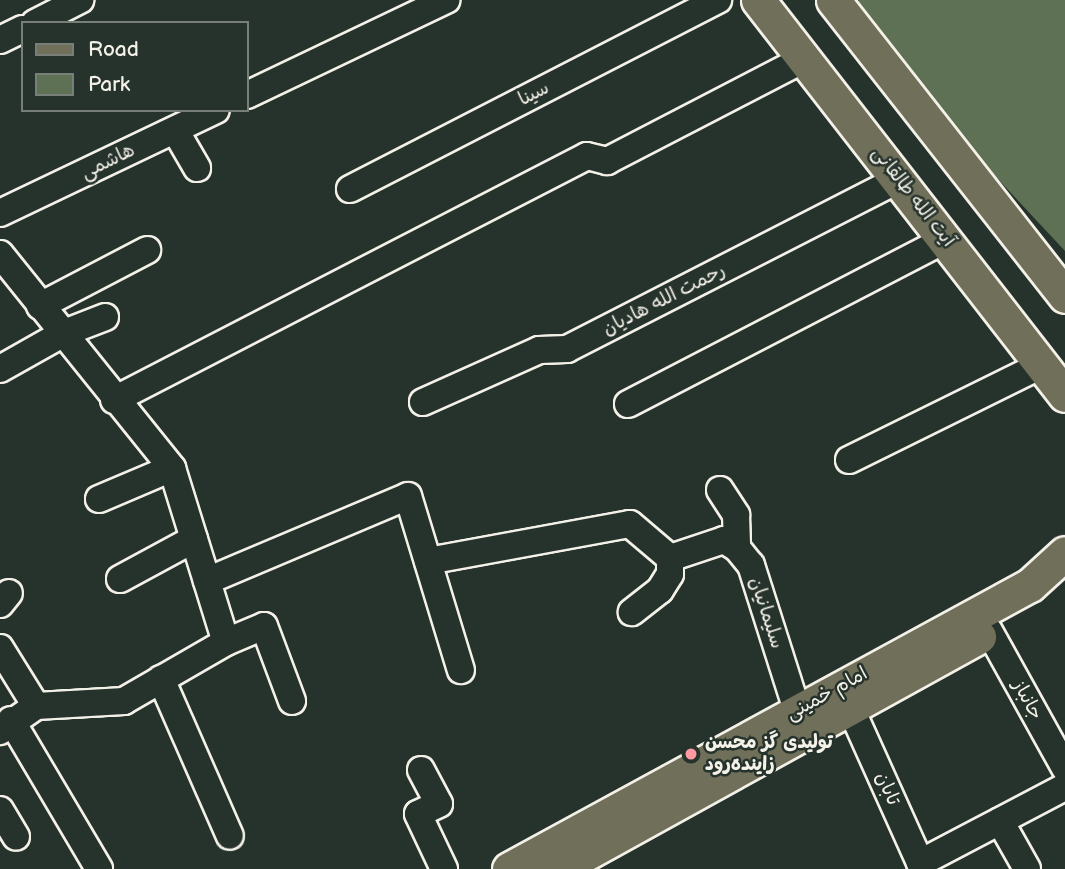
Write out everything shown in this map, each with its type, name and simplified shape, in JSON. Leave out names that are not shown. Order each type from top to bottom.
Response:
[{"type":"main road","name":"آیت الله طالقانی","points":[[758,0],[1044,364],[1065,395]]},
{"type":"main road","points":[[833,0],[1065,296]]},
{"type":"main road","name":"امام خمینی","points":[[509,869],[1030,585],[1065,553]]},
{"type":"main road","name":"امام خمینی","points":[[558,869],[1065,588]]},
{"type":"street","points":[[39,21],[80,0]]},
{"type":"street","points":[[248,95],[446,0]]},
{"type":"street","name":"سینا","points":[[350,189],[718,0]]},
{"type":"street","points":[[0,40],[21,30]]},
{"type":"street","points":[[114,400],[587,156],[607,161],[804,59]]},
{"type":"street","name":"هاشمی","points":[[0,213],[212,112]]},
{"type":"street","points":[[175,130],[197,168]]},
{"type":"street","name":"رحمت الله هادیان","points":[[423,402],[539,350],[567,349],[899,179]]},
{"type":"street","points":[[628,404],[946,239]]},
{"type":"street","points":[[40,306],[147,250]]},
{"type":"street","points":[[0,254],[114,400],[172,468],[226,642]]},
{"type":"street","points":[[0,369],[64,333],[106,317]]},
{"type":"street","points":[[849,460],[1044,364]]},
{"type":"street","points":[[99,499],[172,468]]},
{"type":"street","points":[[720,489],[736,515],[737,548]]},
{"type":"street","points":[[207,581],[408,496],[461,670]]},
{"type":"street","points":[[428,561],[630,524],[670,558],[670,574],[660,590],[632,612]]},
{"type":"street","points":[[120,579],[194,539]]},
{"type":"street","points":[[670,558],[724,540],[737,548]]},
{"type":"street","name":"سلیمانیان","points":[[737,548],[751,565],[797,710]]},
{"type":"street","points":[[99,869],[5,726],[36,706],[124,701],[226,642],[264,625],[292,701]]},
{"type":"street","name":"جانباز","points":[[989,631],[1063,760]]},
{"type":"street","points":[[0,648],[36,706]]},
{"type":"street","points":[[161,679],[230,836]]},
{"type":"street","name":"تابان","points":[[851,709],[922,866]]},
{"type":"street","points":[[421,770],[439,804],[418,814],[443,869]]},
{"type":"street","points":[[922,866],[948,860],[1000,821],[1065,787]]},
{"type":"street","points":[[0,810],[16,837]]},
{"type":"street","points":[[1000,821],[1027,869]]},
{"type":"green space","points":[[859,0],[1065,0],[1065,251],[846,16]]},
{"type":"place","name":"تولیدی گز محسن زاینده‌رود","points":[[691,754]]}]
